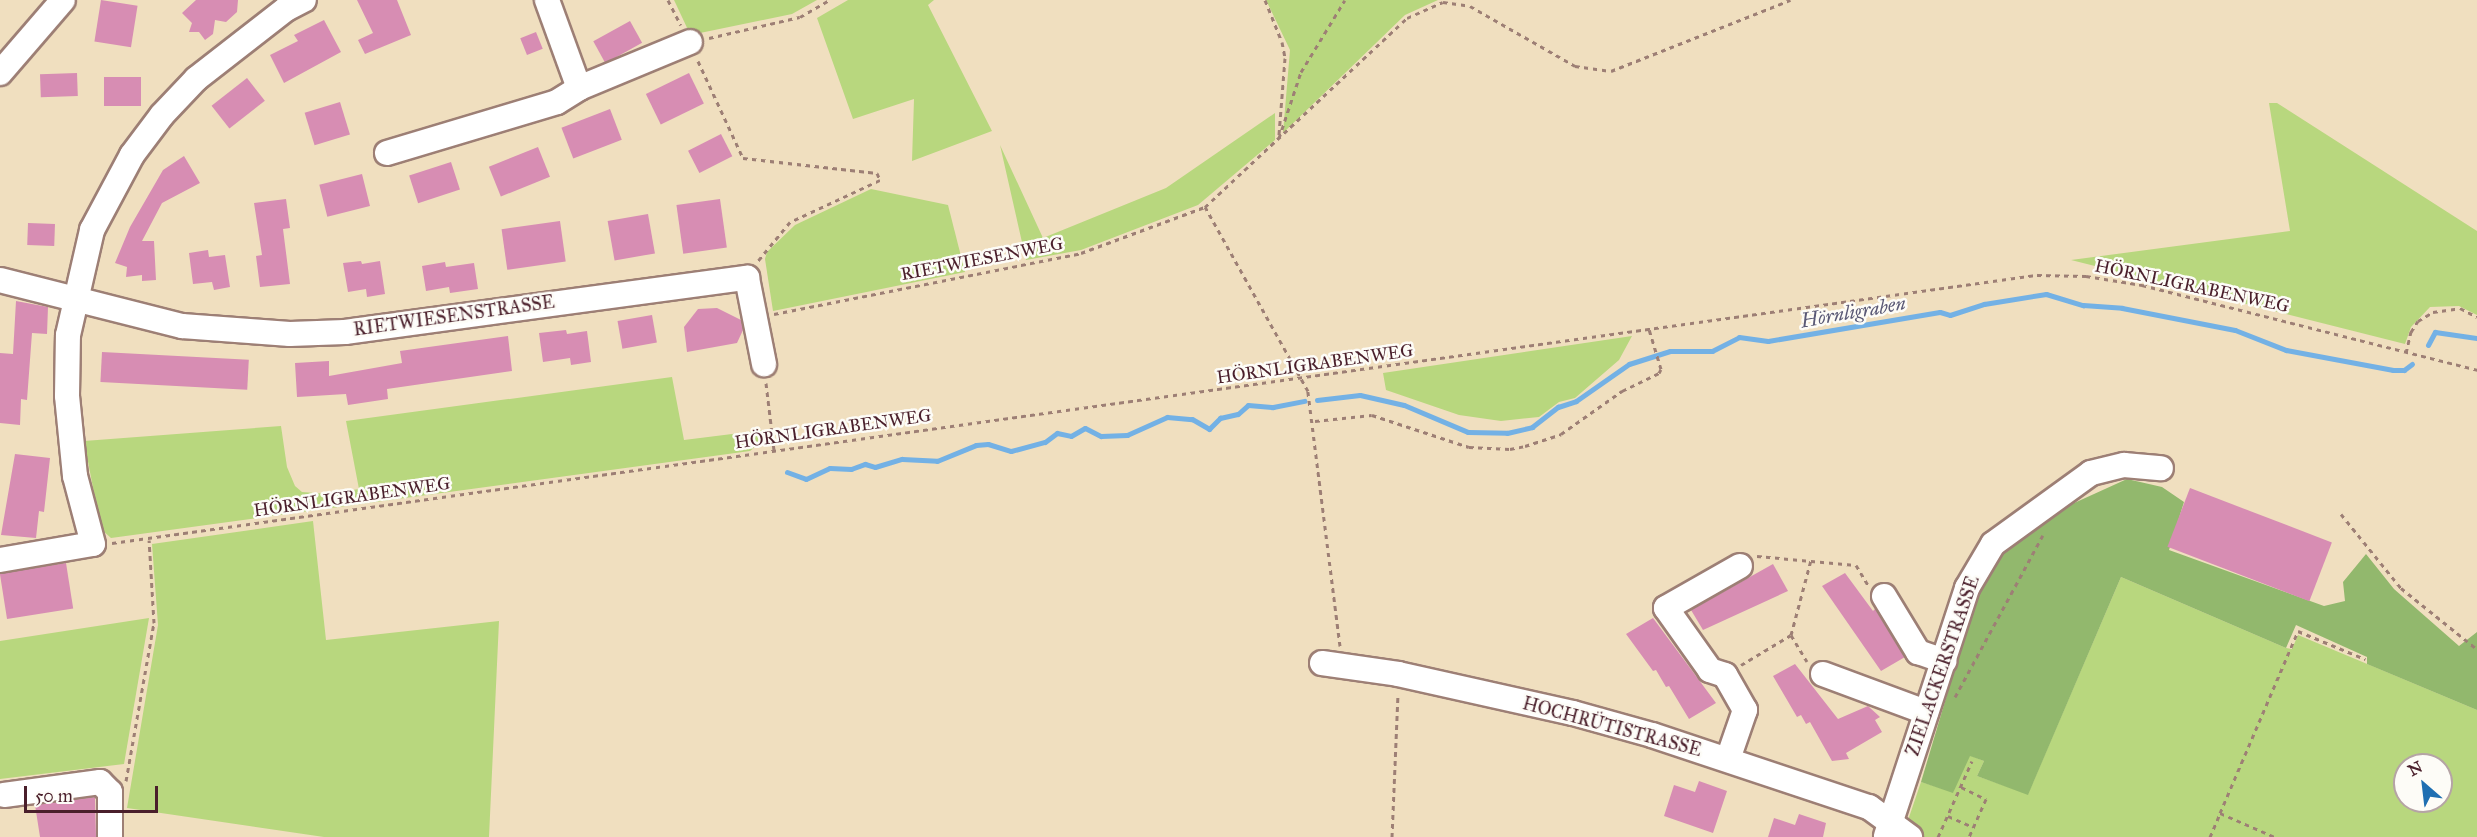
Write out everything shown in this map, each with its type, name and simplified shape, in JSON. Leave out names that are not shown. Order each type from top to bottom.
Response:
[{"type":"street","points":[[0,73],[63,0]]},
{"type":"street","points":[[547,0],[579,88]]},
{"type":"street","points":[[0,560],[93,544],[75,476],[67,396],[68,335],[92,230],[132,154],[162,115],[196,80],[290,3]]},
{"type":"street","points":[[387,153],[557,102],[579,88],[690,42]]},
{"type":"street","points":[[747,278],[758,317],[764,364]]},
{"type":"street","name":"RIETWIESENSTRASSE","points":[[0,280],[75,297],[182,327],[290,334],[345,332],[747,278]]},
{"type":"street","name":"ZIELACKERSTRASSE","points":[[1888,830],[1966,588],[1993,544],[2091,473],[2124,465],[2161,468]]},
{"type":"street","points":[[1728,759],[1745,710],[1725,675],[1710,670],[1666,608],[1740,566]]},
{"type":"street","points":[[1884,596],[1918,652],[1944,661]]},
{"type":"street","name":"HOCHRÜTISTRASSE","points":[[1332,664],[1398,674],[1573,713],[1728,759],[1869,807],[1888,830],[1910,837]]},
{"type":"street","points":[[1823,674],[1926,712]]},
{"type":"street","points":[[4,795],[100,782],[110,792],[110,837]]},
{"type":"path","points":[[669,0],[744,158],[877,173],[880,180],[790,222],[767,246],[747,278]]},
{"type":"path","points":[[690,42],[800,17],[830,0]]},
{"type":"path","points":[[1265,0],[1282,42],[1285,58],[1279,140]]},
{"type":"path","points":[[1279,140],[1302,72],[1345,0]]},
{"type":"path","points":[[1332,664],[1315,421],[1303,379],[1205,207],[1407,18],[1443,2],[1470,6],[1575,66],[1611,71],[1790,0]]},
{"type":"path","name":"RIETWIESENWEG","points":[[758,317],[1081,253],[1205,207]]},
{"type":"path","name":"HÖRNLIGRABENWEG","points":[[93,544],[149,540],[774,450],[1303,379],[2037,275],[2086,276],[2142,285],[2477,370]]},
{"type":"path","points":[[2406,353],[2411,332],[2418,321],[2433,312],[2460,308],[2477,317]]},
{"type":"path","points":[[1315,421],[1372,415],[1469,447],[1510,449],[1525,446],[1561,434],[1622,391],[1659,373],[1661,369],[1649,329]]},
{"type":"path","points":[[764,364],[774,450]]},
{"type":"path","points":[[2341,514],[2401,588],[2477,649]]},
{"type":"path","points":[[1952,703],[2044,533]]},
{"type":"path","points":[[125,792],[154,623],[149,540]]},
{"type":"path","points":[[1740,566],[1758,556],[1856,565],[1870,589],[1884,596]]},
{"type":"path","points":[[1725,675],[1791,635],[1811,560]]},
{"type":"path","points":[[2210,837],[2298,631],[2365,659]]},
{"type":"path","points":[[1791,635],[1813,671],[1823,674]]},
{"type":"path","points":[[1392,837],[1398,674]]},
{"type":"path","points":[[1938,837],[1972,761]]},
{"type":"path","points":[[1960,787],[1986,799],[1969,837]]},
{"type":"path","points":[[2220,813],[2275,837]]},
{"type":"path","points":[[1948,816],[1974,827]]},
{"type":"green space","points":[[674,0],[817,0],[792,14],[700,33],[689,32]]},
{"type":"green space","points":[[848,0],[934,0],[928,5],[992,131],[912,161],[914,99],[853,119],[817,18]]},
{"type":"green space","points":[[1266,0],[1438,0],[1405,15],[1283,133],[1290,50]]},
{"type":"green space","points":[[2269,103],[2277,103],[2477,231],[2477,315],[2459,306],[2430,307],[2411,327],[2405,344],[2071,260],[2290,231]]},
{"type":"green space","points":[[1275,113],[1275,140],[1198,205],[1081,250],[1026,260],[1000,145],[1043,238],[1166,188]]},
{"type":"green space","points":[[871,189],[948,205],[965,272],[773,311],[765,259],[767,252],[795,225]]},
{"type":"green space","points":[[1632,336],[1619,360],[1575,398],[1559,402],[1539,417],[1501,421],[1459,415],[1386,390],[1383,373]]},
{"type":"green space","points":[[672,377],[684,440],[765,430],[765,439],[750,451],[111,538],[101,529],[84,441],[281,426],[287,467],[295,486],[302,492],[329,494],[359,489],[346,421]]},
{"type":"green space","points":[[2127,479],[2162,487],[2184,502],[2169,550],[2324,606],[2345,601],[2343,582],[2366,554],[2394,589],[2459,646],[2477,632],[2477,710],[2367,664],[2367,657],[2296,625],[2286,648],[2121,577],[2028,795],[1977,776],[1984,761],[1970,756],[1953,793],[1921,782],[1977,594],[2005,545],[2072,504]]},
{"type":"green space","points":[[313,521],[326,640],[499,621],[489,837],[324,837],[127,808],[158,625],[152,544]]},
{"type":"green space","points":[[2121,577],[2286,648],[2292,649],[2298,635],[2477,710],[2477,837],[1906,837],[1906,826],[1921,782],[1953,792],[1969,755],[1984,761],[1977,776],[2028,794]]},
{"type":"green space","points":[[149,618],[124,764],[0,779],[0,641]]},
{"type":"building","points":[[101,0],[138,6],[131,47],[94,41]]},
{"type":"building","points":[[196,0],[238,0],[237,12],[226,22],[215,20],[213,34],[205,40],[199,32],[189,32],[192,23],[182,13]]},
{"type":"building","points":[[357,0],[397,0],[411,35],[365,54],[358,40],[373,33]]},
{"type":"building","points":[[324,20],[341,52],[284,83],[270,55],[298,41],[294,35]]},
{"type":"building","points":[[630,21],[642,43],[605,63],[593,41]]},
{"type":"building","points":[[536,32],[543,49],[527,55],[520,38]]},
{"type":"building","points":[[77,73],[78,96],[41,97],[40,74]]},
{"type":"building","points":[[689,73],[704,104],[661,125],[646,94]]},
{"type":"building","points":[[104,77],[141,77],[141,106],[104,106]]},
{"type":"building","points":[[247,78],[265,101],[229,129],[212,106]]},
{"type":"building","points":[[340,102],[350,135],[315,145],[305,113]]},
{"type":"building","points":[[610,109],[622,140],[573,158],[561,128]]},
{"type":"building","points":[[721,134],[732,156],[699,173],[688,151]]},
{"type":"building","points":[[538,147],[550,177],[501,197],[489,167]]},
{"type":"building","points":[[184,156],[200,183],[162,203],[142,241],[154,241],[156,280],[142,281],[142,275],[126,277],[127,267],[115,263],[130,227],[163,170]]},
{"type":"building","points":[[451,162],[460,190],[418,203],[409,176]]},
{"type":"building","points":[[362,174],[370,206],[327,217],[319,185]]},
{"type":"building","points":[[286,199],[290,228],[283,229],[290,284],[260,287],[256,256],[262,255],[254,203]]},
{"type":"building","points":[[720,199],[727,248],[683,254],[676,205]]},
{"type":"building","points":[[648,214],[655,253],[615,261],[608,221]]},
{"type":"building","points":[[560,221],[566,262],[507,270],[502,229]]},
{"type":"building","points":[[28,223],[55,224],[54,246],[27,245]]},
{"type":"building","points":[[208,250],[209,257],[225,255],[230,287],[214,290],[212,282],[193,284],[189,253]]},
{"type":"building","points":[[361,261],[362,264],[380,261],[385,294],[367,297],[366,289],[348,292],[343,263]]},
{"type":"building","points":[[445,262],[446,267],[474,263],[478,289],[450,293],[449,287],[426,291],[422,266]]},
{"type":"building","points":[[16,301],[48,307],[47,334],[32,333],[27,400],[21,399],[20,425],[0,423],[0,353],[13,354]]},
{"type":"building","points":[[717,308],[741,320],[743,330],[737,343],[687,352],[684,327],[698,309]]},
{"type":"building","points":[[652,315],[657,343],[622,349],[618,321]]},
{"type":"building","points":[[566,330],[567,334],[587,331],[591,362],[571,365],[570,358],[543,362],[539,333]]},
{"type":"building","points":[[508,336],[512,371],[387,389],[388,399],[348,405],[346,394],[297,397],[295,363],[329,361],[329,376],[402,363],[400,351]]},
{"type":"building","points":[[102,352],[249,360],[247,390],[100,382]]},
{"type":"building","points":[[15,454],[50,458],[44,512],[39,511],[36,538],[1,535]]},
{"type":"building","points":[[2190,488],[2332,542],[2309,601],[2167,547]]},
{"type":"building","points":[[66,563],[73,608],[7,619],[0,573]]},
{"type":"building","points":[[1773,564],[1788,591],[1703,630],[1691,610]]},
{"type":"building","points":[[1845,573],[1873,611],[1875,609],[1905,657],[1881,671],[1822,586]]},
{"type":"building","points":[[1653,618],[1716,703],[1689,719],[1669,686],[1666,687],[1656,670],[1653,671],[1626,634]]},
{"type":"building","points":[[1795,664],[1838,719],[1868,706],[1880,717],[1875,720],[1882,732],[1846,753],[1849,759],[1832,761],[1810,722],[1806,724],[1801,715],[1797,717],[1773,676]]},
{"type":"building","points":[[1699,781],[1727,791],[1713,833],[1664,816],[1674,785],[1695,792]]},
{"type":"building","points":[[95,797],[96,837],[40,837],[35,805]]},
{"type":"building","points":[[1799,814],[1826,823],[1823,837],[1768,837],[1774,818],[1795,825]]},
{"type":"waterway","name":"Hörnligraben","points":[[1317,400],[1360,395],[1404,405],[1468,432],[1507,433],[1532,427],[1558,407],[1576,401],[1629,364],[1670,351],[1712,351],[1739,337],[1768,341],[1940,312],[1950,315],[1984,304],[2046,294],[2083,305],[2122,308],[2235,330],[2286,350],[2393,370],[2404,370],[2412,364]]},
{"type":"waterway","name":"Hörnligraben","points":[[2428,345],[2435,332],[2477,338]]},
{"type":"waterway","points":[[787,472],[806,479],[830,468],[851,469],[865,464],[875,467],[902,459],[937,461],[976,445],[988,444],[1011,451],[1045,442],[1057,433],[1071,436],[1085,428],[1101,436],[1127,435],[1167,417],[1192,419],[1209,429],[1220,418],[1238,414],[1248,405],[1273,407],[1304,401]]}]
